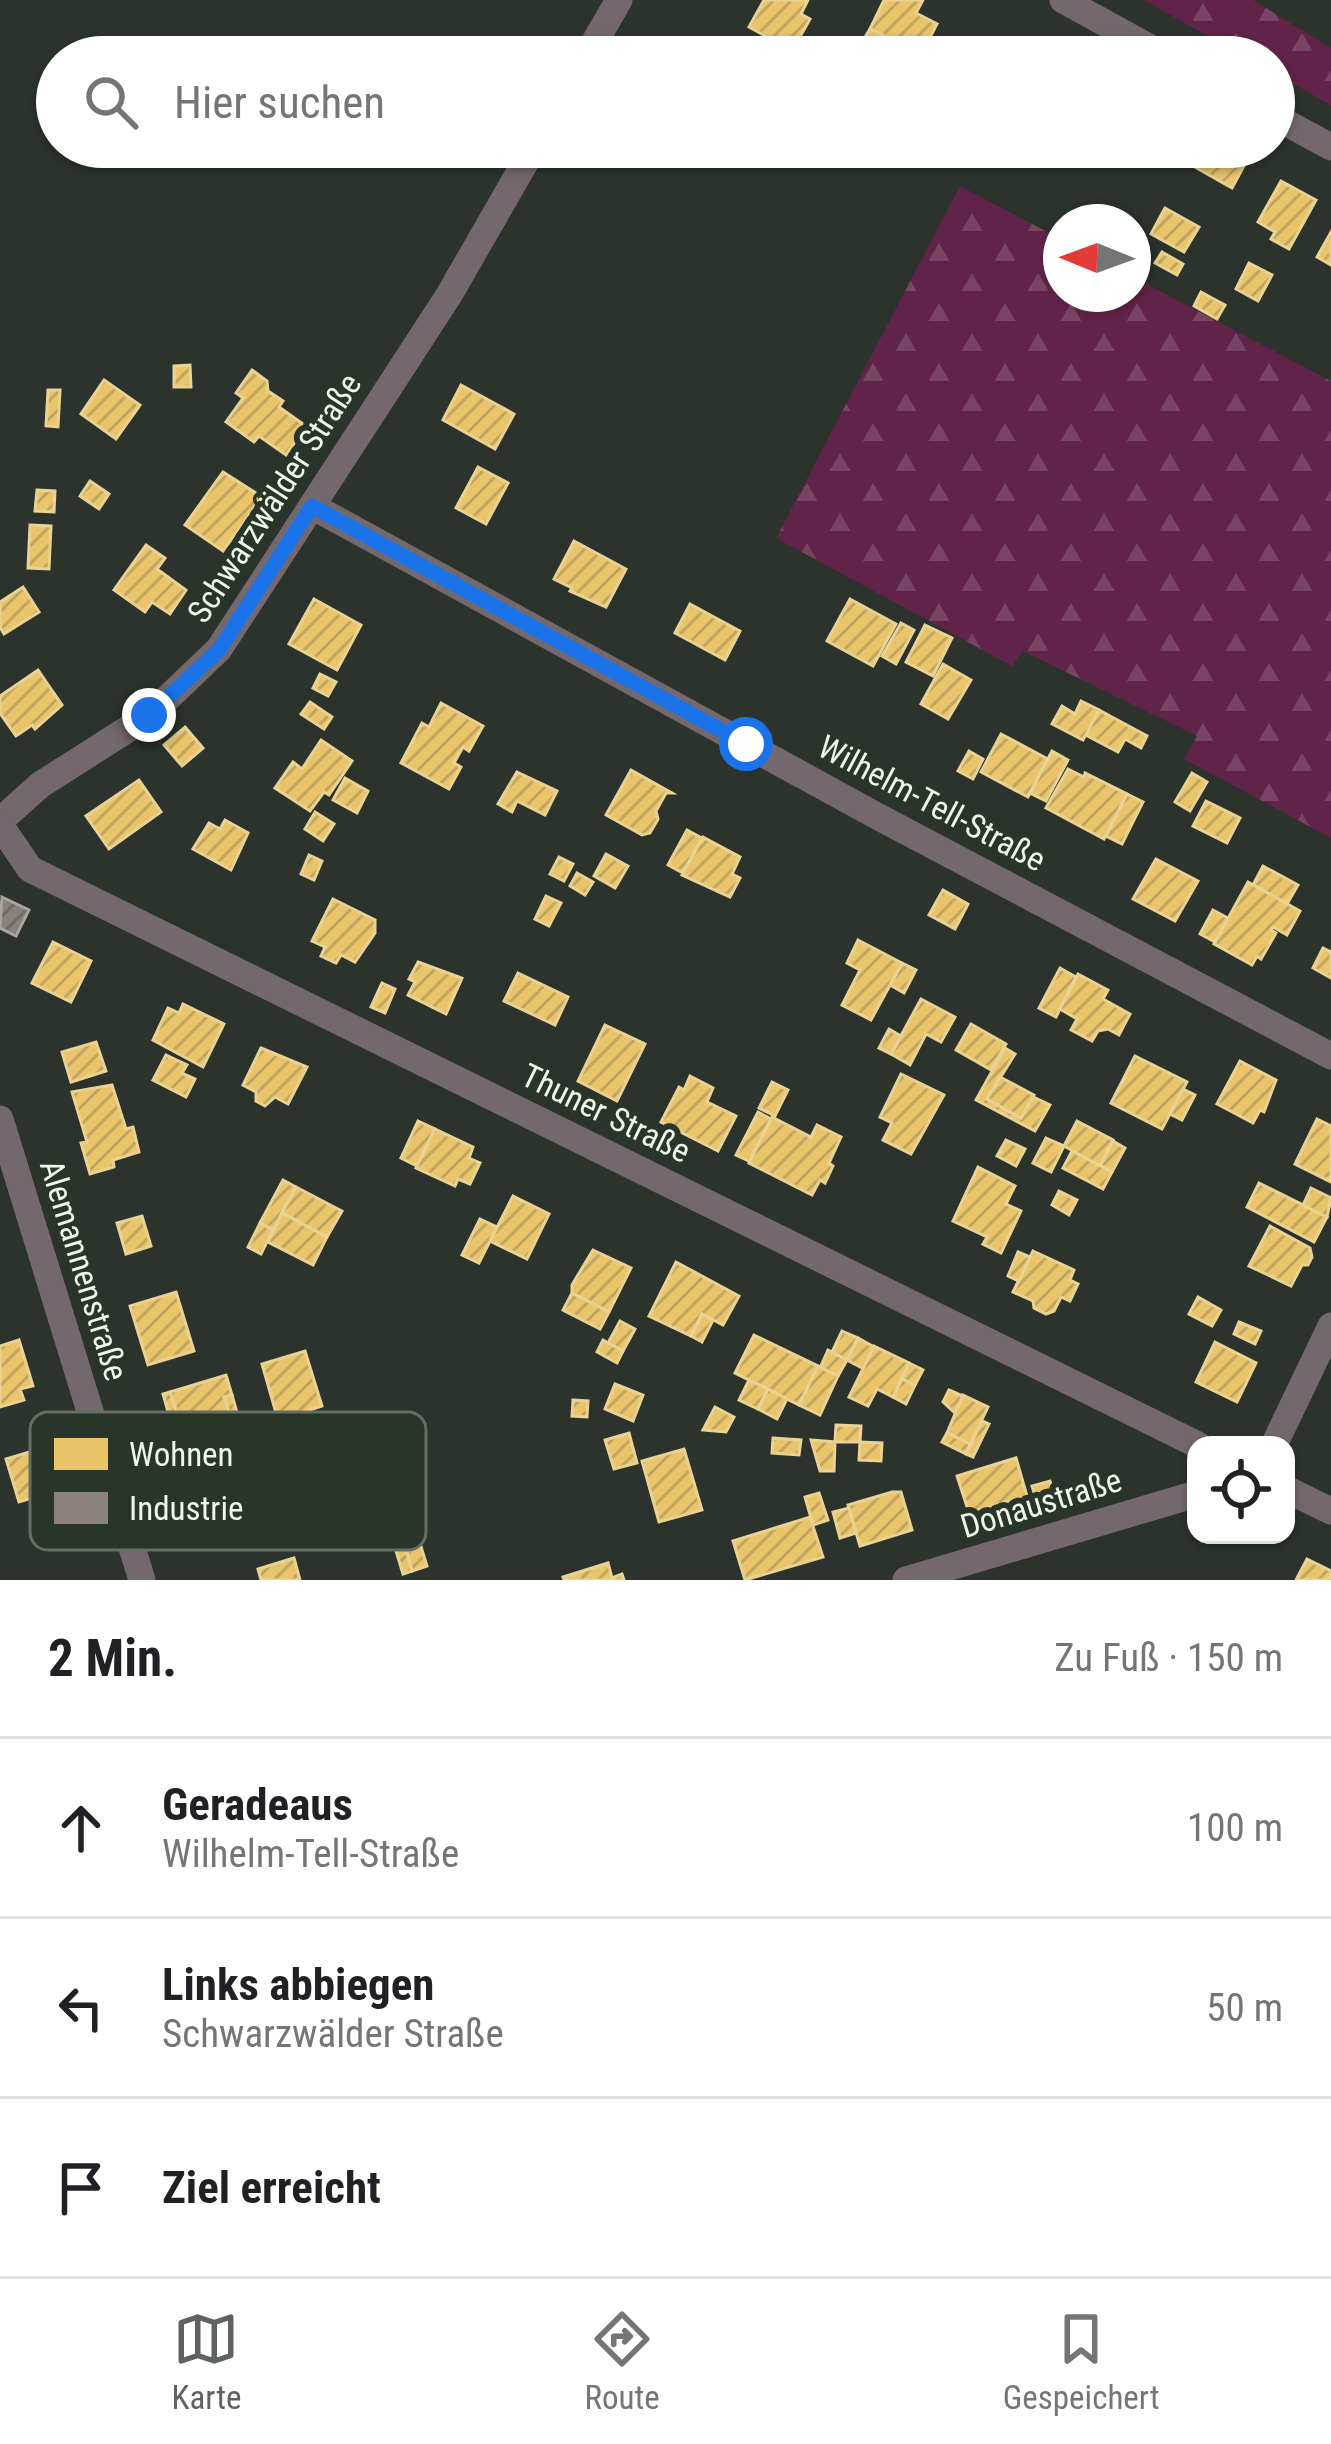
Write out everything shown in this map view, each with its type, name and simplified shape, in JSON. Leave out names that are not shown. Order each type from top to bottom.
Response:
[{"type":"street","points":[[599,36],[620,0]]},
{"type":"street","points":[[1063,0],[1129,36]]},
{"type":"street","points":[[1295,127],[1331,147]]},
{"type":"street","name":"Schwarzwälder Straße","points":[[0,823],[40,785],[149,715],[219,650],[449,295],[522,168]]},
{"type":"street","name":"Wilhelm-Tell-Straße","points":[[312,506],[875,815],[1331,1056]]},
{"type":"street","name":"Thuner Straße","points":[[0,823],[30,869],[1187,1440]]},
{"type":"street","name":"Alemannenstraße","points":[[0,1120],[90,1412]]},
{"type":"street","points":[[1278,1436],[1331,1326]]},
{"type":"street","points":[[1295,1493],[1331,1511]]},
{"type":"street","name":"Donaustraße","points":[[906,1580],[1187,1497]]},
{"type":"street","name":"Alemannenstraße","points":[[133,1550],[142,1580]]},
{"type":"green space","points":[[1144,0],[1253,0],[1331,48],[1331,105],[1295,85],[1295,36],[1208,36]]},
{"type":"green space","points":[[960,186],[1043,230],[1043,312],[1151,312],[1151,286],[1331,381],[1331,838],[1184,759],[1197,736],[1023,651],[1012,666],[776,538]]},
{"type":"building: Wohnen","points":[[764,0],[808,0],[801,14],[810,19],[800,36],[765,36],[749,27]]},
{"type":"building: Wohnen","points":[[884,0],[923,0],[916,13],[937,24],[931,36],[885,36],[870,29]]},
{"type":"building: Wohnen","points":[[1197,168],[1243,168],[1232,188]]},
{"type":"building: Wohnen","points":[[1281,181],[1316,200],[1289,249],[1271,239],[1275,232],[1258,222]]},
{"type":"building: Wohnen","points":[[1165,208],[1199,227],[1184,252],[1151,234]]},
{"type":"building: Wohnen","points":[[1331,232],[1331,265],[1317,257]]},
{"type":"building: Wohnen","points":[[1162,252],[1183,264],[1177,275],[1155,263]]},
{"type":"building: Wohnen","points":[[1249,263],[1272,275],[1258,301],[1236,289]]},
{"type":"building: Wohnen","points":[[1201,292],[1225,305],[1217,319],[1194,306]]},
{"type":"building: Wohnen","points":[[190,365],[191,387],[174,387],[174,366]]},
{"type":"building: Wohnen","points":[[252,370],[283,401],[279,407],[306,426],[286,455],[259,436],[254,442],[226,422],[243,398],[236,393]]},
{"type":"building: Wohnen","points":[[104,380],[140,405],[116,439],[81,414]]},
{"type":"building: Wohnen","points":[[461,385],[514,414],[495,449],[443,420]]},
{"type":"building: Wohnen","points":[[48,390],[60,390],[58,427],[46,426]]},
{"type":"building: Wohnen","points":[[478,467],[508,483],[486,524],[456,508]]},
{"type":"building: Wohnen","points":[[223,472],[262,497],[223,551],[185,525]]},
{"type":"building: Wohnen","points":[[90,481],[109,494],[99,509],[80,496]]},
{"type":"building: Wohnen","points":[[37,490],[55,491],[54,512],[35,511]]},
{"type":"building: Wohnen","points":[[30,525],[51,526],[49,569],[28,568]]},
{"type":"building: Wohnen","points":[[574,541],[626,569],[606,607],[554,579]]},
{"type":"building: Wohnen","points":[[146,545],[165,558],[157,569],[186,590],[170,614],[152,602],[145,612],[114,590]]},
{"type":"building: Wohnen","points":[[23,587],[39,612],[4,634],[0,602]]},
{"type":"building: Wohnen","points":[[314,599],[361,625],[337,670],[289,644]]},
{"type":"building: Wohnen","points":[[850,599],[896,624],[873,666],[827,641]]},
{"type":"building: Wohnen","points":[[690,604],[740,631],[725,660],[675,633]]},
{"type":"building: Wohnen","points":[[901,623],[914,630],[896,664],[882,656]]},
{"type":"building: Wohnen","points":[[925,625],[952,638],[933,676],[906,662]]},
{"type":"building: Wohnen","points":[[943,664],[971,680],[948,719],[921,704]]},
{"type":"building: Wohnen","points":[[38,670],[62,705],[35,729],[32,725],[16,736],[0,713],[0,696]]},
{"type":"building: Wohnen","points":[[320,674],[336,682],[328,696],[313,688]]},
{"type":"building: Wohnen","points":[[1081,701],[1099,710],[1083,740],[1052,724],[1062,706],[1075,714]]},
{"type":"building: Wohnen","points":[[310,702],[332,717],[324,729],[301,714]]},
{"type":"building: Wohnen","points":[[441,703],[483,726],[469,751],[463,747],[454,763],[461,767],[449,789],[401,763],[422,723],[429,727]]},
{"type":"building: Wohnen","points":[[1099,710],[1147,736],[1141,748],[1125,739],[1118,752],[1086,735]]},
{"type":"building: Wohnen","points":[[185,727],[203,748],[182,766],[164,745]]},
{"type":"building: Wohnen","points":[[1001,734],[1048,759],[1028,797],[981,772]]},
{"type":"building: Wohnen","points":[[321,740],[352,761],[329,795],[324,792],[310,811],[275,788],[293,762],[302,769]]},
{"type":"building: Wohnen","points":[[969,751],[983,759],[973,779],[958,771]]},
{"type":"building: Wohnen","points":[[1052,751],[1068,760],[1046,801],[1030,793]]},
{"type":"building: Wohnen","points":[[1068,769],[1127,794],[1104,839],[1046,808]]},
{"type":"building: Wohnen","points":[[631,770],[672,793],[666,793],[656,811],[658,819],[650,833],[642,835],[606,815]]},
{"type":"building: Wohnen","points":[[517,772],[557,791],[545,815],[517,801],[512,812],[498,804]]},
{"type":"building: Wohnen","points":[[1192,773],[1207,782],[1190,811],[1175,802]]},
{"type":"building: Wohnen","points":[[345,778],[368,791],[357,813],[333,800]]},
{"type":"building: Wohnen","points":[[139,780],[161,812],[109,849],[86,816]]},
{"type":"building: Wohnen","points":[[1127,794],[1143,802],[1122,844],[1106,836]]},
{"type":"building: Wohnen","points":[[1206,801],[1240,818],[1227,843],[1193,826]]},
{"type":"building: Wohnen","points":[[315,812],[334,824],[323,841],[305,829]]},
{"type":"building: Wohnen","points":[[225,820],[248,833],[231,870],[193,849],[209,823],[220,829]]},
{"type":"building: Wohnen","points":[[687,830],[702,838],[683,873],[668,865]]},
{"type":"building: Wohnen","points":[[703,837],[740,857],[732,874],[740,878],[730,897],[682,875]]},
{"type":"building: Wohnen","points":[[606,854],[628,866],[615,888],[594,876]]},
{"type":"building: Wohnen","points":[[309,855],[322,861],[314,880],[301,874]]},
{"type":"building: Wohnen","points":[[559,857],[573,864],[564,881],[550,874]]},
{"type":"building: Wohnen","points":[[1156,859],[1198,881],[1175,921],[1133,899]]},
{"type":"building: Wohnen","points":[[1263,866],[1298,885],[1287,904],[1253,885]]},
{"type":"building: Wohnen","points":[[577,873],[593,882],[585,895],[570,886]]},
{"type":"building: Wohnen","points":[[1248,882],[1300,911],[1287,935],[1273,927],[1276,933],[1252,965],[1214,944]]},
{"type":"building: Wohnen","points":[[943,890],[968,904],[955,929],[929,915]]},
{"type":"building: Wohnen","points":[[546,896],[561,903],[549,926],[535,919]]},
{"type":"building: Wohnen","points":[[333,899],[375,920],[375,933],[355,962],[341,955],[336,963],[321,956],[325,947],[312,941]]},
{"type":"building: Wohnen","points":[[1213,910],[1228,918],[1215,942],[1200,934]]},
{"type":"building: Wohnen","points":[[858,940],[902,963],[871,1020],[842,1005],[860,970],[847,963]]},
{"type":"building: Wohnen","points":[[53,942],[91,961],[71,1002],[32,983]]},
{"type":"building: Wohnen","points":[[1323,948],[1331,952],[1331,978],[1313,968]]},
{"type":"building: Wohnen","points":[[418,962],[462,978],[446,1014],[408,995],[415,982],[409,979]]},
{"type":"building: Wohnen","points":[[902,963],[916,970],[904,993],[890,985]]},
{"type":"building: Wohnen","points":[[1060,968],[1076,977],[1056,1017],[1039,1008]]},
{"type":"building: Wohnen","points":[[518,973],[568,997],[555,1025],[504,1001]]},
{"type":"building: Wohnen","points":[[1078,974],[1108,990],[1103,999],[1130,1014],[1119,1035],[1108,1029],[1098,1031],[1092,1041],[1071,1030],[1077,1019],[1060,1009]]},
{"type":"building: Wohnen","points":[[382,983],[395,989],[385,1013],[371,1007]]},
{"type":"building: Wohnen","points":[[921,999],[955,1017],[941,1042],[926,1034],[910,1065],[891,1054]]},
{"type":"building: Wohnen","points":[[183,1004],[224,1024],[203,1067],[153,1040],[168,1008],[179,1013]]},
{"type":"building: Wohnen","points":[[971,1024],[1006,1044],[991,1070],[956,1050]]},
{"type":"building: Wohnen","points":[[605,1025],[645,1044],[617,1101],[578,1081]]},
{"type":"building: Wohnen","points":[[889,1029],[901,1036],[891,1054],[879,1048]]},
{"type":"building: Wohnen","points":[[96,1042],[106,1071],[71,1082],[62,1052]]},
{"type":"building: Wohnen","points":[[261,1048],[307,1067],[288,1104],[275,1097],[265,1106],[256,1101],[256,1092],[243,1085]]},
{"type":"building: Wohnen","points":[[1005,1048],[1015,1054],[987,1099],[1021,1118],[1033,1097],[1050,1105],[1035,1131],[976,1100]]},
{"type":"building: Wohnen","points":[[166,1055],[187,1065],[182,1073],[195,1079],[186,1097],[153,1080]]},
{"type":"building: Wohnen","points":[[1135,1056],[1187,1082],[1162,1129],[1111,1103]]},
{"type":"building: Wohnen","points":[[1240,1061],[1276,1080],[1264,1112],[1260,1110],[1253,1123],[1217,1104]]},
{"type":"building: Wohnen","points":[[901,1074],[944,1095],[911,1154],[883,1140],[892,1123],[880,1117]]},
{"type":"building: Wohnen","points":[[690,1076],[713,1088],[707,1102],[736,1116],[718,1151],[661,1122]]},
{"type":"building: Wohnen","points":[[1000,1077],[1034,1095],[1021,1118],[987,1099]]},
{"type":"building: Wohnen","points":[[772,1082],[788,1090],[775,1116],[759,1108]]},
{"type":"building: Wohnen","points":[[112,1085],[126,1129],[133,1127],[139,1152],[90,1174],[81,1143],[87,1142],[72,1092]]},
{"type":"building: Wohnen","points":[[1183,1089],[1195,1095],[1182,1120],[1170,1114]]},
{"type":"building: Wohnen","points":[[758,1112],[771,1119],[749,1161],[736,1155]]},
{"type":"building: Wohnen","points":[[772,1117],[811,1137],[817,1125],[841,1137],[825,1183],[820,1180],[812,1195],[749,1163]]},
{"type":"building: Wohnen","points":[[1317,1119],[1331,1126],[1331,1182],[1295,1164]]},
{"type":"building: Wohnen","points":[[418,1121],[435,1129],[417,1166],[401,1158]]},
{"type":"building: Wohnen","points":[[1077,1121],[1113,1140],[1100,1166],[1064,1146]]},
{"type":"building: Wohnen","points":[[435,1129],[473,1147],[469,1158],[480,1163],[470,1184],[458,1179],[455,1186],[416,1168]]},
{"type":"building: Wohnen","points":[[1046,1138],[1064,1146],[1051,1172],[1033,1163]]},
{"type":"building: Wohnen","points":[[1006,1140],[1025,1149],[1016,1166],[997,1156]]},
{"type":"building: Wohnen","points":[[1113,1141],[1125,1148],[1112,1172],[1100,1166]]},
{"type":"building: Wohnen","points":[[1072,1151],[1112,1172],[1103,1189],[1063,1168]]},
{"type":"building: Wohnen","points":[[978,1167],[1015,1186],[1006,1204],[1021,1211],[1001,1253],[983,1244],[987,1237],[953,1221]]},
{"type":"building: Wohnen","points":[[283,1180],[296,1187],[273,1230],[260,1223]]},
{"type":"building: Wohnen","points":[[1259,1183],[1327,1217],[1314,1242],[1247,1207]]},
{"type":"building: Wohnen","points":[[296,1187],[342,1211],[327,1237],[282,1213]]},
{"type":"building: Wohnen","points":[[1311,1188],[1331,1198],[1327,1217],[1303,1205]]},
{"type":"building: Wohnen","points":[[1059,1191],[1077,1200],[1069,1215],[1052,1205]]},
{"type":"building: Wohnen","points":[[513,1196],[549,1214],[527,1259],[490,1241]]},
{"type":"building: Wohnen","points":[[282,1213],[327,1237],[313,1265],[268,1242]]},
{"type":"building: Wohnen","points":[[142,1216],[151,1246],[126,1254],[117,1223]]},
{"type":"building: Wohnen","points":[[480,1219],[497,1227],[479,1263],[462,1255]]},
{"type":"building: Wohnen","points":[[260,1223],[273,1230],[261,1254],[248,1247]]},
{"type":"building: Wohnen","points":[[1270,1226],[1310,1248],[1308,1265],[1302,1265],[1291,1286],[1249,1266]]},
{"type":"building: Wohnen","points":[[593,1250],[631,1268],[609,1312],[572,1293]]},
{"type":"building: Wohnen","points":[[1033,1251],[1074,1270],[1070,1280],[1078,1284],[1070,1301],[1061,1297],[1054,1311],[1046,1314],[1034,1308],[1033,1301],[1013,1292]]},
{"type":"building: Wohnen","points":[[1018,1252],[1030,1257],[1019,1281],[1008,1276]]},
{"type":"building: Wohnen","points":[[676,1262],[739,1296],[723,1325],[702,1314],[691,1336],[649,1316]]},
{"type":"building: Wohnen","points":[[176,1292],[194,1351],[148,1365],[130,1306]]},
{"type":"building: Wohnen","points":[[572,1293],[609,1312],[600,1329],[563,1310]]},
{"type":"building: Wohnen","points":[[1198,1297],[1221,1310],[1212,1326],[1189,1314]]},
{"type":"building: Wohnen","points":[[702,1314],[713,1320],[702,1342],[691,1336]]},
{"type":"building: Wohnen","points":[[620,1321],[635,1329],[623,1351],[608,1343]]},
{"type":"building: Wohnen","points":[[1239,1322],[1261,1331],[1255,1344],[1234,1334]]},
{"type":"building: Wohnen","points":[[842,1331],[858,1338],[847,1360],[832,1352]]},
{"type":"building: Wohnen","points":[[754,1335],[818,1366],[799,1405],[735,1373]]},
{"type":"building: Wohnen","points":[[858,1338],[874,1347],[864,1369],[847,1360]]},
{"type":"building: Wohnen","points":[[19,1340],[33,1386],[20,1389],[24,1400],[0,1407],[0,1346]]},
{"type":"building: Wohnen","points":[[603,1340],[623,1351],[617,1363],[597,1352]]},
{"type":"building: Wohnen","points":[[1215,1342],[1256,1363],[1237,1402],[1196,1382]]},
{"type":"building: Wohnen","points":[[874,1346],[909,1363],[893,1397],[877,1389],[868,1406],[849,1397]]},
{"type":"building: Wohnen","points":[[828,1350],[847,1360],[838,1376],[820,1368]]},
{"type":"building: Wohnen","points":[[305,1351],[322,1406],[276,1412],[262,1364]]},
{"type":"building: Wohnen","points":[[909,1363],[923,1370],[915,1385],[902,1379]]},
{"type":"building: Wohnen","points":[[818,1366],[838,1376],[820,1415],[799,1405]]},
{"type":"building: Wohnen","points":[[226,1375],[232,1395],[224,1397],[229,1412],[176,1412],[170,1392]]},
{"type":"building: Wohnen","points":[[902,1379],[915,1385],[906,1404],[893,1397]]},
{"type":"building: Wohnen","points":[[749,1380],[768,1389],[758,1409],[739,1400]]},
{"type":"building: Wohnen","points":[[615,1384],[643,1395],[633,1421],[605,1409]]},
{"type":"building: Wohnen","points":[[768,1389],[787,1399],[777,1419],[758,1409]]},
{"type":"building: Wohnen","points":[[949,1390],[963,1396],[955,1413],[943,1402]]},
{"type":"building: Wohnen","points":[[170,1392],[176,1412],[168,1412],[163,1394]]},
{"type":"building: Wohnen","points":[[232,1395],[237,1412],[229,1412],[224,1397]]},
{"type":"building: Wohnen","points":[[963,1395],[988,1407],[970,1444],[947,1433]]},
{"type":"building: Wohnen","points":[[573,1400],[588,1401],[587,1417],[572,1416]]},
{"type":"building: Wohnen","points":[[715,1407],[734,1417],[726,1432],[703,1430]]},
{"type":"building: Wohnen","points":[[982,1421],[989,1424],[973,1457],[966,1454]]},
{"type":"building: Wohnen","points":[[836,1425],[861,1426],[860,1442],[835,1442]]},
{"type":"building: Wohnen","points":[[629,1433],[637,1463],[614,1469],[605,1440]]},
{"type":"building: Wohnen","points":[[947,1433],[970,1444],[966,1454],[942,1442]]},
{"type":"building: Wohnen","points":[[773,1438],[801,1440],[799,1455],[772,1453]]},
{"type":"building: Wohnen","points":[[811,1440],[835,1442],[834,1471],[820,1471]]},
{"type":"building: Wohnen","points":[[860,1442],[882,1443],[881,1461],[859,1460]]},
{"type":"building: Wohnen","points":[[684,1449],[702,1510],[659,1522],[642,1461]]},
{"type":"building: Wohnen","points":[[30,1452],[30,1499],[19,1502],[6,1459]]},
{"type":"building: Wohnen","points":[[1016,1458],[1027,1496],[969,1513],[957,1476]]},
{"type":"building: Wohnen","points":[[1050,1481],[1057,1506],[1040,1512],[1032,1486]]},
{"type":"building: Wohnen","points":[[901,1492],[912,1530],[860,1546],[848,1505]]},
{"type":"building: Wohnen","points":[[819,1493],[828,1520],[813,1525],[805,1497]]},
{"type":"building: Wohnen","points":[[849,1508],[856,1533],[840,1538],[833,1512]]},
{"type":"building: Wohnen","points":[[810,1517],[823,1557],[745,1580],[733,1541]]},
{"type":"building: Wohnen","points":[[396,1550],[406,1550],[412,1571],[403,1574]]},
{"type":"building: Wohnen","points":[[406,1550],[422,1550],[427,1566],[412,1571]]},
{"type":"building: Wohnen","points":[[294,1558],[300,1580],[261,1580],[258,1569]]},
{"type":"building: Wohnen","points":[[1307,1559],[1331,1571],[1330,1580],[1296,1580]]},
{"type":"building: Wohnen","points":[[608,1563],[612,1578],[622,1574],[624,1580],[564,1580],[563,1577]]},
{"type":"building: Industrie","points":[[2,897],[29,910],[16,936],[0,928]]},
{"type":"route","points":[[149,715],[219,650],[312,506],[746,744]]}]
